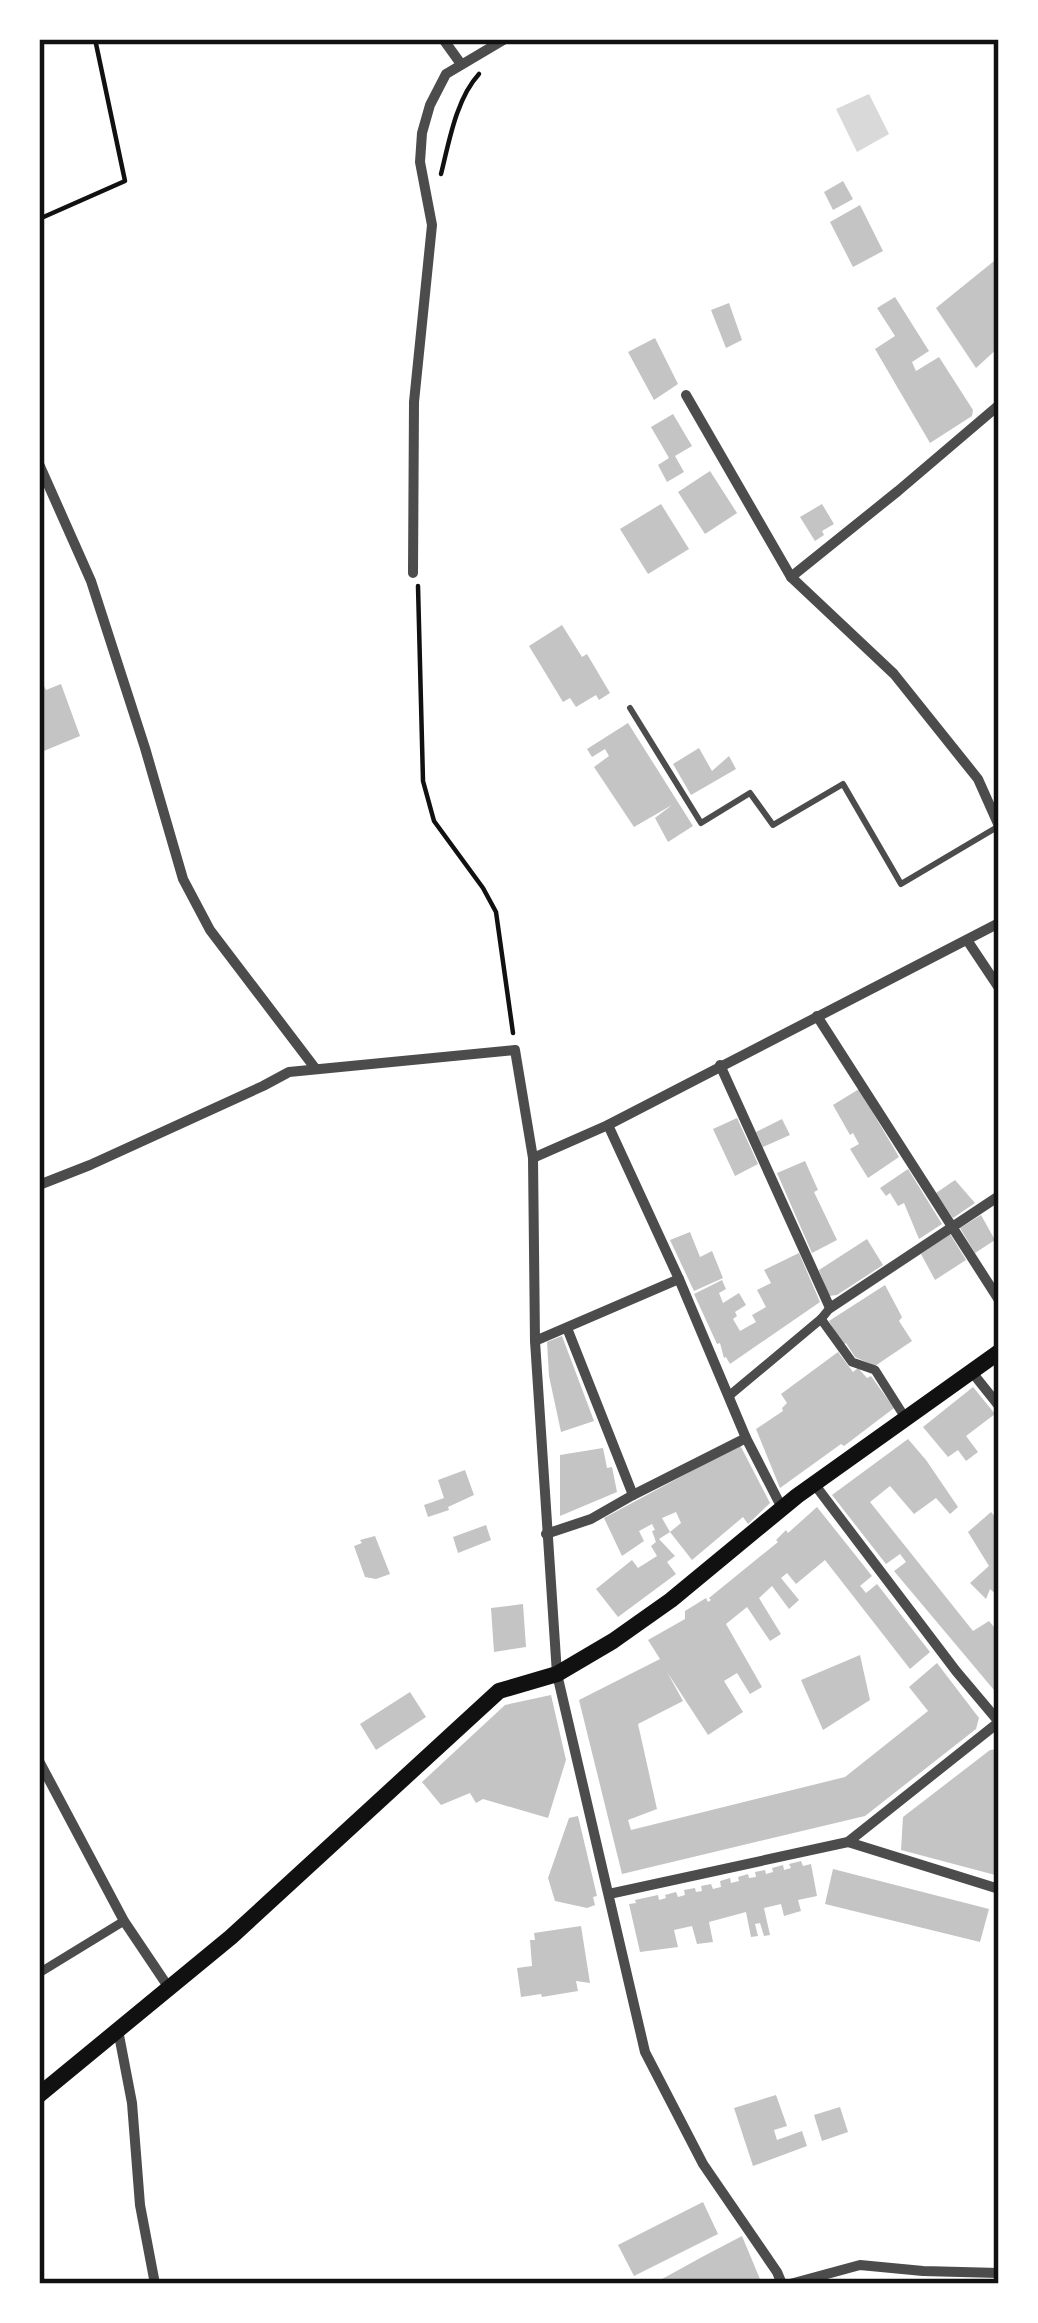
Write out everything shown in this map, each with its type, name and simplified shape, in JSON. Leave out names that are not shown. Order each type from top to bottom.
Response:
[{"type":"main road","points":[[39,2096],[231,1937],[500,1691],[557,1674],[613,1640],[671,1600],[782,1508],[999,1352]]},
{"type":"street","points":[[443,39],[461,64]]},
{"type":"street","points":[[415,573],[414,402],[431,225],[420,162],[422,133],[446,74],[505,39]]},
{"type":"street","points":[[686,395],[791,577],[894,674],[978,779],[999,826]]},
{"type":"street","points":[[791,577],[999,405]]},
{"type":"street","points":[[39,464],[91,581],[183,879],[210,930],[315,1068]]},
{"type":"street","points":[[532,1158],[608,1125],[999,923]]},
{"type":"street","points":[[967,940],[999,988]]},
{"type":"street","points":[[818,1016],[999,1300]]},
{"type":"street","points":[[39,1185],[289,1072],[515,1050],[532,1158],[535,1340],[557,1674],[645,2052],[703,2164],[786,2284],[860,2265],[999,2273]]},
{"type":"street","points":[[720,1065],[830,1308]]},
{"type":"street","points":[[608,1125],[680,1279],[746,1438],[782,1508]]},
{"type":"street","points":[[730,1395],[830,1308],[999,1196]]},
{"type":"street","points":[[535,1340],[680,1279]]},
{"type":"street","points":[[821,1319],[851,1362],[875,1370],[906,1418]]},
{"type":"street","points":[[567,1328],[633,1495]]},
{"type":"street","points":[[971,1371],[999,1406]]},
{"type":"street","points":[[546,1534],[591,1519],[746,1438]]},
{"type":"street","points":[[609,1894],[848,1842],[999,1722],[814,1485]]},
{"type":"street","points":[[39,1761],[124,1922],[169,1988]]},
{"type":"street","points":[[848,1842],[999,1889]]},
{"type":"street","points":[[39,1973],[124,1922]]},
{"type":"street","points":[[118,2030],[155,2284]]},
{"type":"lane","points":[[630,707],[701,823],[750,793],[773,825],[843,784],[901,884],[999,826]]},
{"type":"path","points":[[39,219],[125,181],[95,39]]},
{"type":"path","points":[[439,182],[470,84],[484,70]]},
{"type":"path","points":[[415,573],[423,781],[434,820],[496,912],[515,1050]]},
{"type":"shaded area","points":[[869,94],[889,134],[857,152],[836,109]]},
{"type":"building","points":[[843,181],[853,199],[833,210],[824,192]]},
{"type":"building","points":[[860,205],[883,251],[853,267],[830,222]]},
{"type":"building","points":[[999,257],[999,347],[976,368],[936,308]]},
{"type":"building","points":[[895,297],[929,351],[912,362],[916,371],[939,357],[973,410],[972,416],[930,443],[875,349],[895,336],[877,308]]},
{"type":"building","points":[[729,303],[742,340],[726,348],[711,310]]},
{"type":"building","points":[[655,338],[678,384],[654,400],[628,352]]},
{"type":"building","points":[[673,414],[692,446],[675,456],[684,472],[667,482],[658,465],[669,458],[651,427]]},
{"type":"building","points":[[710,471],[737,513],[705,534],[678,492]]},
{"type":"building","points":[[661,504],[689,549],[648,574],[620,529]]},
{"type":"building","points":[[822,504],[834,524],[815,541],[800,517]]},
{"type":"building","points":[[562,625],[582,657],[587,654],[610,693],[599,700],[596,695],[576,707],[570,698],[563,702],[529,646]]},
{"type":"building","points":[[61,684],[80,736],[39,753],[39,688]]},
{"type":"building","points":[[628,723],[693,826],[668,842],[655,818],[672,805],[634,827],[594,767],[609,756],[605,749],[592,757],[587,749]]},
{"type":"building","points":[[699,748],[712,771],[729,756],[736,769],[691,795],[673,764]]},
{"type":"building","points":[[859,1089],[899,1157],[868,1178],[850,1149],[859,1144],[833,1105]]},
{"type":"building","points":[[737,1118],[758,1164],[735,1176],[713,1129]]},
{"type":"building","points":[[782,1119],[790,1135],[763,1147],[756,1132]]},
{"type":"building","points":[[805,1161],[837,1240],[812,1253],[777,1173]]},
{"type":"building","points":[[908,1169],[942,1224],[919,1239],[904,1203],[898,1206],[880,1188]]},
{"type":"building","points":[[955,1180],[975,1203],[953,1218],[936,1193]]},
{"type":"building","points":[[981,1215],[995,1240],[975,1253],[960,1228]]},
{"type":"building","points":[[690,1232],[700,1257],[712,1251],[723,1278],[694,1291],[670,1240]]},
{"type":"building","points":[[950,1234],[966,1260],[935,1280],[921,1254]]},
{"type":"building","points":[[867,1239],[883,1265],[829,1296],[819,1270]]},
{"type":"building","points":[[799,1253],[820,1302],[730,1364],[694,1294],[722,1280],[726,1289],[719,1293],[723,1303],[739,1293],[746,1305],[733,1319],[740,1331],[756,1322],[752,1315],[766,1307],[757,1290],[771,1283],[764,1270]]},
{"type":"building","points":[[885,1285],[912,1341],[875,1366],[855,1357],[829,1321]]},
{"type":"building","points":[[562,1336],[594,1421],[561,1432],[547,1342]]},
{"type":"building","points":[[838,1352],[853,1372],[858,1368],[867,1378],[871,1376],[894,1408],[780,1488],[756,1429],[783,1411],[787,1403],[781,1394]]},
{"type":"building","points":[[973,1387],[995,1414],[966,1436],[978,1452],[966,1461],[958,1450],[948,1457],[923,1427]]},
{"type":"building","points":[[908,1439],[958,1507],[950,1514],[936,1498],[914,1514],[890,1486],[870,1502],[973,1631],[989,1621],[999,1633],[999,1696],[894,1571],[906,1562],[900,1554],[886,1564],[832,1495]]},
{"type":"building","points":[[740,1445],[770,1503],[748,1524],[743,1517],[692,1560],[670,1532],[659,1539],[675,1556],[667,1562],[676,1574],[618,1617],[596,1589],[632,1560],[638,1568],[657,1556],[651,1546],[656,1542],[655,1530],[652,1524],[639,1531],[644,1541],[622,1556],[604,1518]],"holes":[[[676,1512],[681,1523],[670,1532],[662,1518]]]},
{"type":"building","points":[[603,1448],[617,1492],[560,1516],[560,1455]]},
{"type":"building","points":[[465,1470],[474,1495],[428,1517],[424,1505],[444,1498],[438,1480]]},
{"type":"building","points":[[817,1507],[872,1576],[860,1586],[866,1593],[877,1584],[930,1652],[910,1669],[825,1560],[796,1584],[787,1573],[781,1578],[799,1600],[789,1609],[772,1586],[759,1598],[781,1634],[770,1641],[747,1607],[726,1624],[762,1687],[750,1694],[737,1673],[724,1681],[743,1712],[708,1735],[667,1672],[683,1701],[638,1724],[657,1809],[628,1820],[631,1830],[845,1777],[928,1711],[909,1687],[937,1663],[979,1718],[976,1729],[865,1816],[622,1874],[579,1700],[660,1659],[648,1640],[685,1619],[685,1611],[706,1598],[711,1600]]},
{"type":"building","points":[[991,1512],[999,1522],[999,1597],[990,1589],[986,1599],[970,1583],[989,1566],[968,1532]]},
{"type":"building","points":[[486,1525],[491,1540],[458,1553],[453,1537]]},
{"type":"building","points":[[375,1536],[390,1574],[376,1579],[365,1577],[354,1546]]},
{"type":"building","points":[[523,1604],[526,1647],[494,1652],[491,1608]]},
{"type":"building","points":[[860,1655],[870,1700],[823,1730],[801,1680]]},
{"type":"building","points":[[410,1692],[426,1717],[376,1750],[360,1724]]},
{"type":"building","points":[[551,1695],[566,1760],[548,1818],[483,1799],[476,1803],[470,1793],[441,1805],[422,1782],[505,1705]]},
{"type":"building","points":[[999,1749],[999,1876],[901,1850],[903,1817],[990,1750]]},
{"type":"building","points":[[578,1816],[597,1896],[593,1897],[595,1905],[587,1908],[555,1901],[548,1878],[569,1818]]},
{"type":"building","points":[[801,1861],[803,1866],[811,1864],[817,1896],[798,1900],[801,1911],[784,1916],[781,1904],[764,1908],[770,1935],[764,1936],[760,1923],[755,1924],[758,1936],[751,1937],[746,1912],[709,1922],[713,1942],[697,1944],[692,1926],[674,1930],[678,1947],[640,1952],[629,1904],[635,1900],[658,1895],[659,1900],[676,1892],[678,1897],[685,1895],[684,1890],[702,1891],[701,1886],[711,1884],[713,1889],[721,1887],[720,1881],[739,1881],[738,1877],[748,1874],[756,1877],[755,1872],[765,1870],[766,1874],[783,1865],[784,1870]]},
{"type":"building","points":[[833,1869],[989,1909],[980,1942],[825,1904]]},
{"type":"building","points":[[581,1926],[590,1983],[576,1981],[578,1991],[521,1997],[517,1968],[532,1966],[534,1933]]},
{"type":"building","points":[[776,2095],[787,2126],[774,2130],[777,2140],[802,2131],[807,2146],[753,2166],[734,2108]]},
{"type":"building","points":[[840,2107],[848,2132],[822,2141],[814,2115]]},
{"type":"building","points":[[703,2202],[718,2234],[634,2276],[618,2245]]},
{"type":"building","points":[[742,2236],[762,2284],[653,2284],[702,2257]]}]
